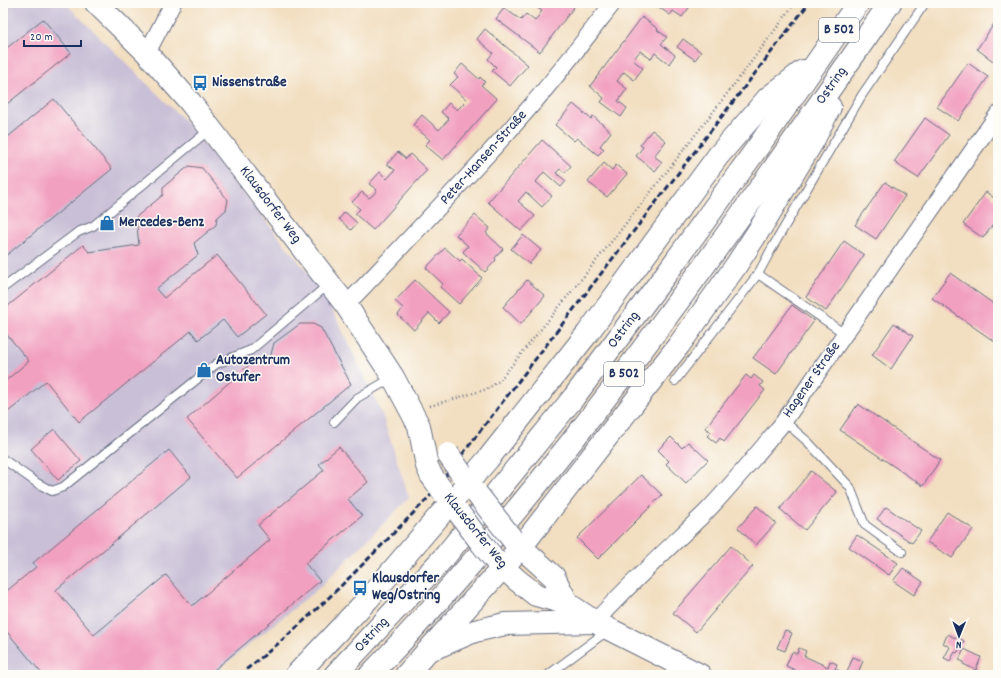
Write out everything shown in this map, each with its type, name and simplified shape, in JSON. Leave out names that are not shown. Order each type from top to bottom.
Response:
[{"type":"main road","name":"Klausdorfer Weg","points":[[96,3],[147,53],[190,102],[346,305],[393,377],[415,419],[427,466],[431,475],[482,544],[499,564],[536,595],[568,604],[602,625],[700,675]]},
{"type":"main road","name":"Ostring","points":[[334,675],[446,555],[574,398],[760,144],[858,3]]},
{"type":"main road","name":"Ostring","points":[[370,675],[408,634],[560,457],[695,279],[890,3]]},
{"type":"main road","points":[[406,675],[427,652],[648,386],[679,345],[735,267],[813,142],[854,55]]},
{"type":"main road","points":[[296,675],[368,599],[468,483],[587,334],[728,144],[768,98],[820,58]]},
{"type":"main road","name":"Klausdorfer Weg","points":[[415,419],[448,454],[468,483],[517,544],[554,577],[568,604]]},
{"type":"main road","points":[[427,652],[447,642],[476,631],[505,624],[602,625]]},
{"type":"street","points":[[147,53],[173,3]]},
{"type":"street","name":"Peter-Hansen-Straße","points":[[346,305],[435,212],[530,107],[584,41],[612,3]]},
{"type":"street","name":"Hagener Straße","points":[[602,625],[624,591],[733,483],[784,421],[998,114]]},
{"type":"lane","points":[[674,381],[758,274],[862,95],[925,3]]},
{"type":"lane","points":[[3,288],[78,232],[93,226],[211,128]]},
{"type":"lane","points":[[758,274],[844,334]]},
{"type":"lane","points":[[3,459],[37,483],[52,491],[63,487],[216,364],[251,350],[330,284]]},
{"type":"lane","points":[[334,422],[357,398],[393,377]]},
{"type":"lane","points":[[784,421],[808,442],[850,487],[864,525],[902,552]]},
{"type":"lane","points":[[548,675],[602,625]]},
{"type":"path","points":[[415,419],[486,389],[499,381],[628,221],[750,63],[794,3]]},
{"type":"shaded area","points":[[3,3],[65,3],[186,122],[325,294],[382,414],[409,498],[319,588],[212,675],[3,675]]},
{"type":"building","points":[[535,3],[577,3],[540,52],[496,19],[504,8],[521,20],[526,14],[535,21],[542,11],[533,5]]},
{"type":"building","points":[[653,3],[688,3],[691,5],[682,17],[673,11],[670,15]]},
{"type":"building","points":[[642,17],[667,37],[661,44],[675,55],[669,64],[655,53],[651,59],[640,51],[633,60],[643,68],[634,80],[624,72],[617,81],[627,89],[618,101],[627,108],[621,117],[601,102],[604,98],[590,86]]},
{"type":"building","points":[[998,18],[998,63],[997,64],[977,49]]},
{"type":"building","points":[[43,19],[71,53],[3,107],[3,51]]},
{"type":"building","points":[[485,29],[528,65],[510,86],[492,71],[496,67],[488,59],[493,53],[477,39]]},
{"type":"building","points":[[683,39],[701,52],[695,60],[677,47]]},
{"type":"building","points":[[968,63],[988,77],[958,121],[937,107]]},
{"type":"building","points":[[462,64],[479,79],[480,77],[485,82],[481,85],[497,99],[443,160],[425,145],[430,140],[413,125],[422,115],[439,130],[449,119],[441,112],[449,103],[457,110],[467,100],[450,85],[458,77],[454,74]]},
{"type":"building","points":[[54,99],[112,169],[3,258],[3,141]]},
{"type":"building","points":[[573,104],[591,119],[593,116],[611,132],[600,146],[604,149],[598,155],[577,138],[574,141],[555,125]]},
{"type":"building","points":[[925,118],[949,135],[918,178],[894,162]]},
{"type":"building","points":[[652,130],[666,141],[654,156],[662,162],[655,171],[636,156],[643,147],[640,145]]},
{"type":"building","points":[[542,140],[571,166],[565,173],[560,169],[556,173],[566,181],[561,187],[544,172],[536,182],[552,196],[542,207],[526,192],[518,201],[535,216],[521,231],[488,202]]},
{"type":"building","points":[[398,152],[406,159],[410,154],[427,170],[373,230],[355,214],[360,209],[352,202],[362,192],[369,198],[373,195],[377,190],[369,184],[380,172],[387,179],[395,170],[387,164]]},
{"type":"building","points":[[604,163],[612,170],[616,165],[627,174],[607,197],[588,182]]},
{"type":"building","points":[[189,166],[202,168],[228,200],[226,210],[217,218],[216,225],[194,243],[198,255],[156,289],[164,298],[217,255],[266,314],[237,337],[223,320],[198,340],[191,331],[79,422],[46,381],[3,416],[3,383],[29,361],[3,330],[3,310],[83,245],[89,252],[139,245],[136,217],[163,195],[163,187]]},
{"type":"building","points":[[885,182],[905,196],[876,239],[855,225]]},
{"type":"building","points":[[986,192],[998,201],[998,218],[983,238],[963,224]]},
{"type":"building","points":[[345,212],[357,223],[351,230],[339,219]]},
{"type":"building","points":[[475,215],[490,228],[486,233],[503,249],[495,258],[496,260],[485,272],[463,252],[468,246],[456,235]]},
{"type":"building","points":[[523,235],[541,250],[529,264],[511,249]]},
{"type":"building","points":[[844,241],[864,255],[826,311],[806,297]]},
{"type":"building","points":[[445,248],[460,261],[462,259],[482,278],[459,304],[440,287],[443,284],[426,268]]},
{"type":"building","points":[[950,273],[998,307],[998,344],[932,298]]},
{"type":"building","points":[[415,280],[449,312],[439,323],[429,313],[414,330],[398,315],[403,308],[395,301]]},
{"type":"building","points":[[527,280],[545,296],[521,324],[503,307]]},
{"type":"building","points":[[792,305],[814,321],[776,374],[753,358]]},
{"type":"building","points":[[894,323],[913,336],[891,369],[872,355]]},
{"type":"building","points":[[300,324],[313,324],[321,328],[351,384],[237,478],[187,419],[249,365],[269,362],[274,343]]},
{"type":"building","points":[[746,375],[751,379],[754,375],[763,382],[760,386],[765,390],[724,442],[720,438],[716,443],[707,436],[711,432],[705,428]]},
{"type":"building","points":[[858,404],[940,460],[923,486],[840,430]]},
{"type":"building","points":[[54,429],[81,461],[58,480],[31,449]]},
{"type":"building","points":[[671,437],[682,448],[688,442],[708,460],[686,483],[666,464],[669,461],[658,450]]},
{"type":"building","points":[[339,447],[368,482],[348,499],[362,516],[305,563],[320,581],[208,675],[43,675],[3,627],[3,594],[36,567],[33,563],[169,450],[191,477],[56,590],[94,635],[166,575],[192,606],[270,540],[258,525],[324,470],[319,464]]},
{"type":"building","points":[[811,471],[837,492],[805,530],[780,509]]},
{"type":"building","points":[[641,475],[662,495],[598,559],[577,538]]},
{"type":"building","points":[[757,506],[776,523],[756,545],[738,528]]},
{"type":"building","points":[[886,507],[921,531],[912,543],[877,519]]},
{"type":"building","points":[[947,512],[973,529],[952,558],[927,542]]},
{"type":"building","points":[[857,535],[898,563],[889,575],[849,547]]},
{"type":"building","points":[[731,546],[753,566],[696,632],[673,613]]},
{"type":"building","points":[[903,568],[923,582],[914,595],[893,581]]},
{"type":"building","points":[[785,630],[792,633],[785,651],[777,648]]},
{"type":"building","points":[[948,634],[955,638],[956,636],[964,641],[950,661],[944,658],[950,647],[943,643]]},
{"type":"building","points":[[799,648],[806,651],[804,656],[828,667],[830,661],[837,664],[835,669],[840,671],[838,675],[796,675],[797,671],[786,666],[792,652],[797,654]]},
{"type":"building","points":[[964,649],[981,657],[976,670],[963,664],[964,662],[959,660]]},
{"type":"building","points":[[853,657],[863,661],[857,675],[846,675]]},
{"type":"railway","points":[[239,675],[265,655],[314,612],[431,495],[809,3]]},
{"type":"place","name":"Nissenstraße","points":[[200,83]]},
{"type":"place","name":"Mercedes-Benz","points":[[107,223]]},
{"type":"place","name":"Autozentrum Ostufer","points":[[204,370]]},
{"type":"place","name":"Klausdorfer Weg/Ostring","points":[[360,588]]}]
